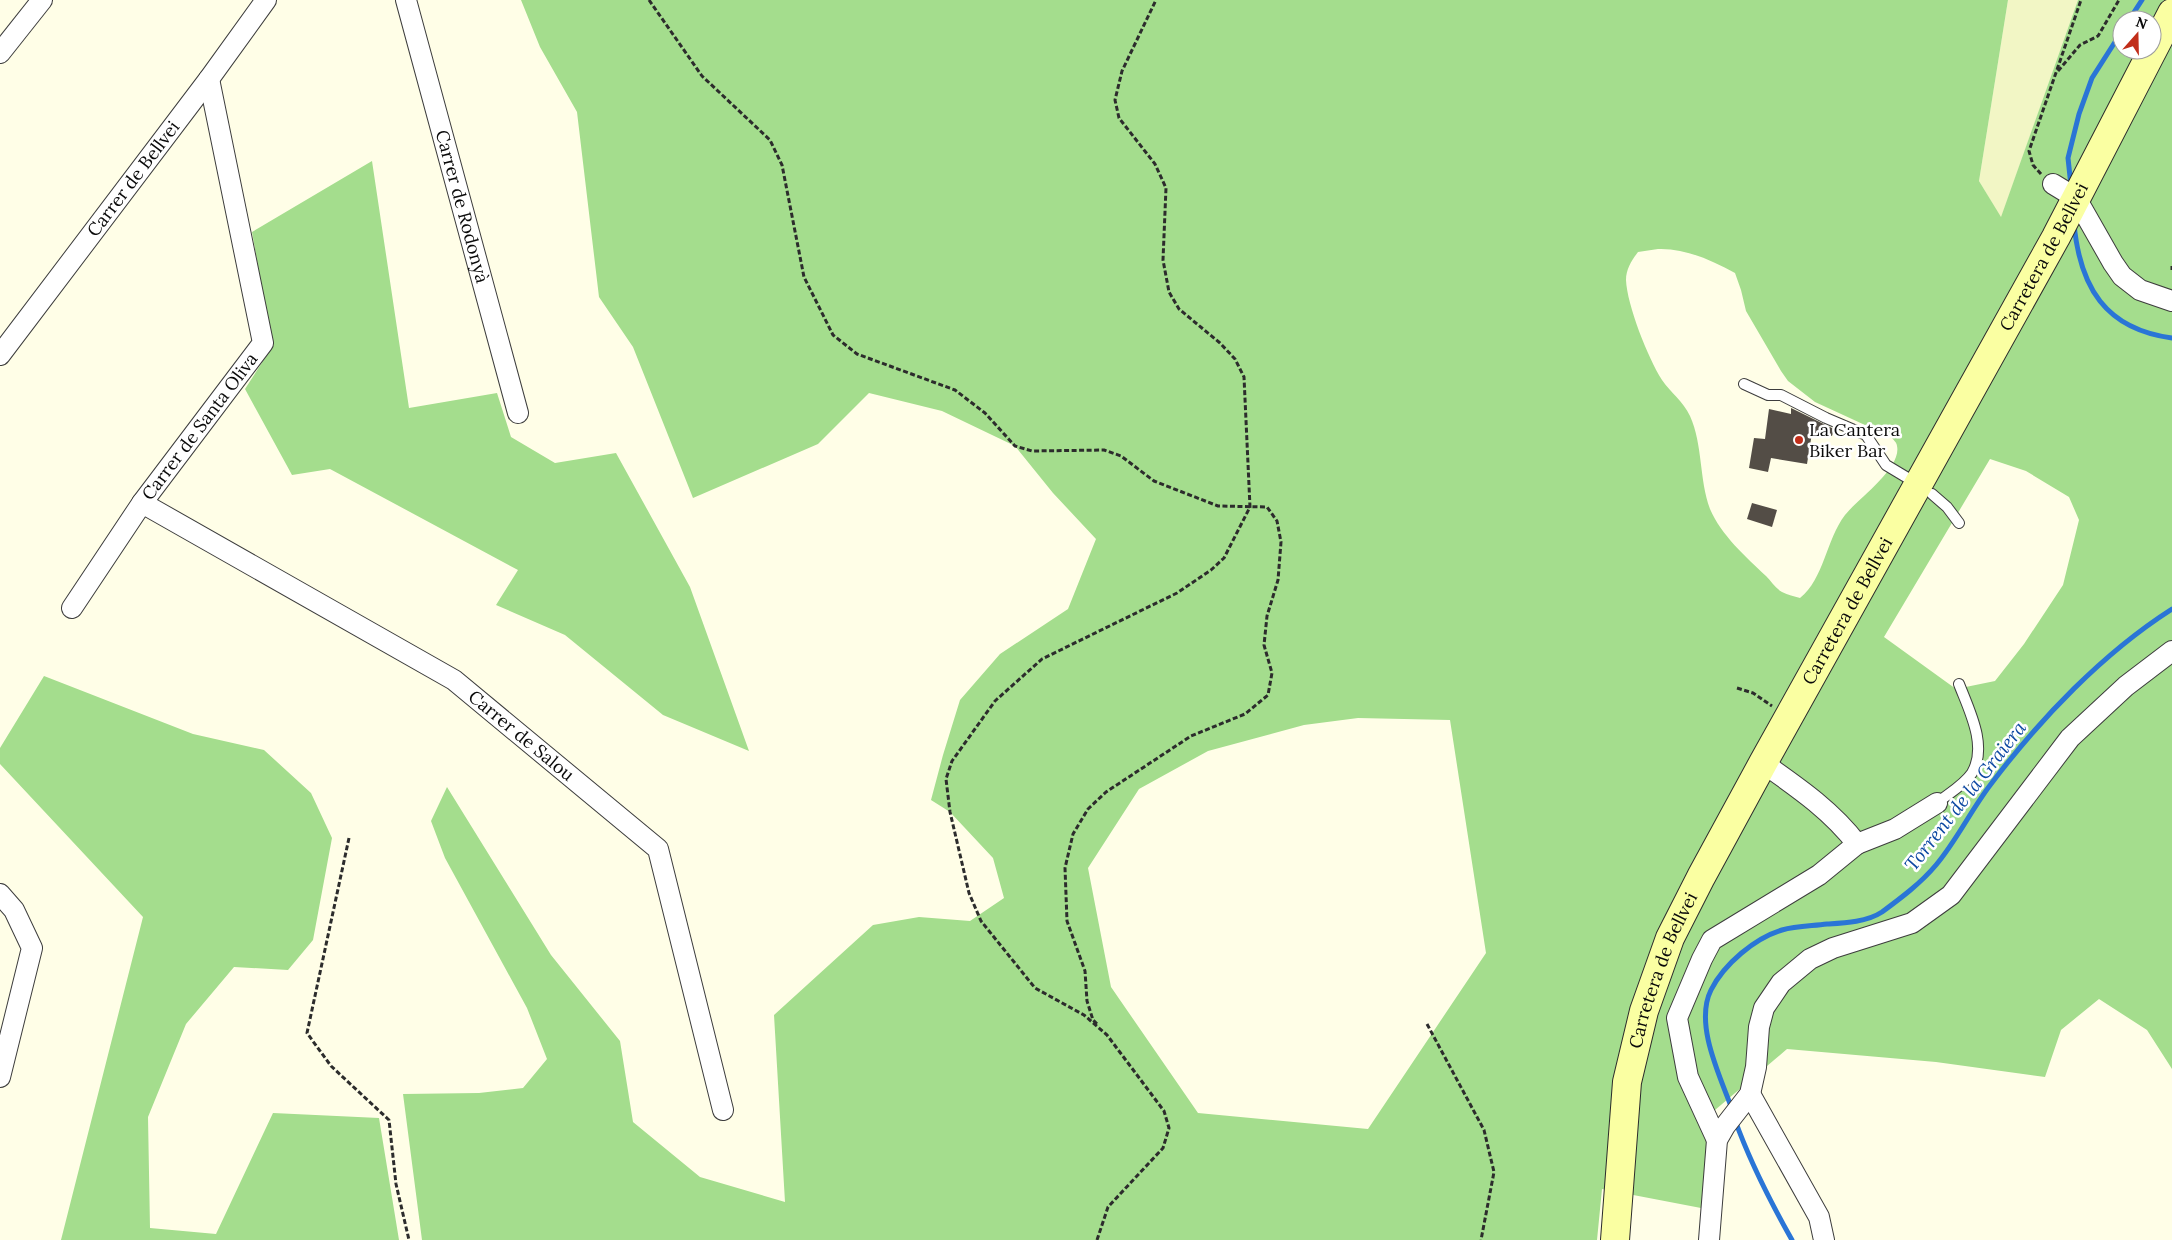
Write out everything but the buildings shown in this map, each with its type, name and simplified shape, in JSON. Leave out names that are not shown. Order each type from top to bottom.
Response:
[{"type":"main road","name":"Carretera de Bellvei","points":[[1615,1240],[1627,1082],[1644,1011],[1670,938],[1786,721],[2056,237],[2172,13]]},
{"type":"street","points":[[0,53],[42,0]]},
{"type":"street","name":"Carrer de Bellvei","points":[[0,355],[209,79],[266,0]]},
{"type":"street","name":"Carrer de Rodonyà","points":[[406,0],[518,413]]},
{"type":"street","name":"Carrer de Santa Oliva","points":[[72,608],[142,503],[263,343],[209,79]]},
{"type":"street","points":[[2052,184],[2076,198],[2122,276],[2140,290],[2172,301]]},
{"type":"street","name":"Carrer de Salou","points":[[142,503],[454,680],[658,849],[723,1110]]},
{"type":"street","points":[[1709,1240],[1721,1133],[1750,1094],[1756,1067],[1758,1026],[1764,1008],[1781,982],[1810,958],[1833,948],[1912,923],[1951,895],[2070,738],[2126,686],[2172,651]]},
{"type":"street","points":[[1763,763],[1817,802],[1845,828],[1857,844]]},
{"type":"street","points":[[1721,1133],[1688,1077],[1677,1018],[1712,940],[1819,874],[1857,844],[1895,829],[1937,803]]},
{"type":"street","points":[[0,894],[14,910],[32,948],[0,1077]]},
{"type":"street","points":[[1750,1094],[1819,1217],[1824,1240]]},
{"type":"lane","points":[[1744,384],[1768,395],[1782,395],[1826,418],[1866,435],[1886,465],[1906,477]]},
{"type":"lane","points":[[1932,494],[1947,507],[1959,523]]},
{"type":"lane","points":[[1937,803],[1972,773],[1977,758],[1978,741],[1959,684]]},
{"type":"path","points":[[649,0],[702,76],[770,140],[782,164],[804,277],[834,335],[857,354],[955,390],[985,413],[1016,446],[1032,452],[1104,450],[1121,456],[1154,480],[1218,506],[1267,507],[1277,521],[1280,542],[1278,580],[1267,616],[1264,645],[1272,674],[1268,695],[1245,714],[1191,736],[1106,792],[1088,809],[1073,834],[1065,868],[1067,921],[1085,971],[1087,1001],[1093,1020],[1107,1035],[1164,1111],[1169,1128],[1163,1148],[1108,1207],[1097,1240]]},
{"type":"path","points":[[1107,1035],[1084,1015],[1035,988],[981,921],[969,893],[950,812],[946,779],[952,761],[995,701],[1042,659],[1177,593],[1211,570],[1224,558],[1250,507],[1244,377],[1235,359],[1220,343],[1179,309],[1169,292],[1163,260],[1166,188],[1155,164],[1119,118],[1115,100],[1122,71],[1156,0]]},
{"type":"path","points":[[2052,184],[2033,165],[2029,151],[2081,0]]},
{"type":"path","points":[[2056,73],[2080,45],[2098,36],[2119,0]]},
{"type":"path","points":[[1737,688],[1753,693],[1768,702],[1786,721]]},
{"type":"path","points":[[349,838],[307,1033],[331,1066],[389,1120],[396,1184],[409,1240]]},
{"type":"path","points":[[1428,1024],[1484,1130],[1494,1172],[1481,1240]]},
{"type":"green space","points":[[521,0],[2008,0],[1979,181],[2001,217],[2078,0],[2172,0],[2172,1069],[2147,1030],[2099,999],[2061,1030],[2045,1077],[1936,1062],[1787,1049],[1715,1110],[1701,1208],[1602,1189],[1597,1240],[422,1240],[403,1094],[479,1093],[523,1088],[547,1059],[527,1008],[445,858],[431,821],[447,787],[551,955],[620,1041],[633,1122],[700,1177],[785,1202],[774,1015],[873,925],[919,917],[970,921],[1004,898],[993,858],[950,812],[931,800],[960,700],[1000,654],[1068,609],[1096,539],[1053,493],[1015,446],[942,411],[869,393],[818,444],[693,498],[633,347],[599,297],[577,112],[540,47]],"holes":[[[1658,249],[1678,250],[1688,253],[1707,259],[1735,273],[1746,311],[1788,381],[1815,402],[1891,437],[1897,446],[1897,455],[1893,464],[1878,483],[1845,515],[1833,536],[1820,570],[1808,590],[1800,598],[1782,592],[1775,586],[1727,537],[1710,509],[1704,486],[1697,439],[1690,416],[1656,370],[1639,331],[1627,291],[1627,272],[1638,252]],[[1990,459],[2026,471],[2069,497],[2079,520],[2063,585],[2024,644],[1995,681],[1956,689],[1884,637]],[[1358,718],[1450,720],[1486,953],[1368,1129],[1198,1113],[1111,987],[1088,868],[1139,789],[1208,751],[1304,725]]]},
{"type":"green space","points":[[2008,0],[2078,0],[2001,218],[1979,181]]},
{"type":"green space","points":[[372,161],[409,408],[497,393],[511,437],[555,463],[616,453],[690,587],[749,751],[663,715],[565,635],[496,605],[518,570],[330,469],[292,475],[245,389],[272,347],[252,232]]},
{"type":"green space","points":[[44,676],[193,734],[264,750],[311,793],[332,838],[313,940],[288,970],[234,967],[186,1024],[148,1117],[150,1228],[216,1234],[273,1113],[379,1118],[399,1240],[61,1240],[143,917],[0,764],[0,748]]},
{"type":"waterway","name":"Torrent de la Graiera","points":[[2136,10],[2142,0]]},
{"type":"waterway","name":"Torrent de la Graiera","points":[[2071,186],[2068,158],[2079,114],[2092,78],[2112,47]]},
{"type":"waterway","name":"Torrent de la Graiera","points":[[2074,224],[2082,267],[2100,301],[2113,315],[2129,325],[2149,333],[2172,338]]},
{"type":"waterway","name":"Torrent de la Graiera","points":[[1732,1109],[1711,1050],[1705,1018],[1711,990],[1724,971],[1741,953],[1772,934],[1793,928],[1869,918],[1882,912],[1903,896],[1936,865],[1991,784],[2030,735],[2097,667],[2146,626],[2172,609]]},
{"type":"waterway","name":"Torrent de la Graiera","points":[[1735,1120],[1761,1181],[1792,1240]]},
{"type":"place","name":"La Cantera Biker Bar","points":[[1799,440]]}]
